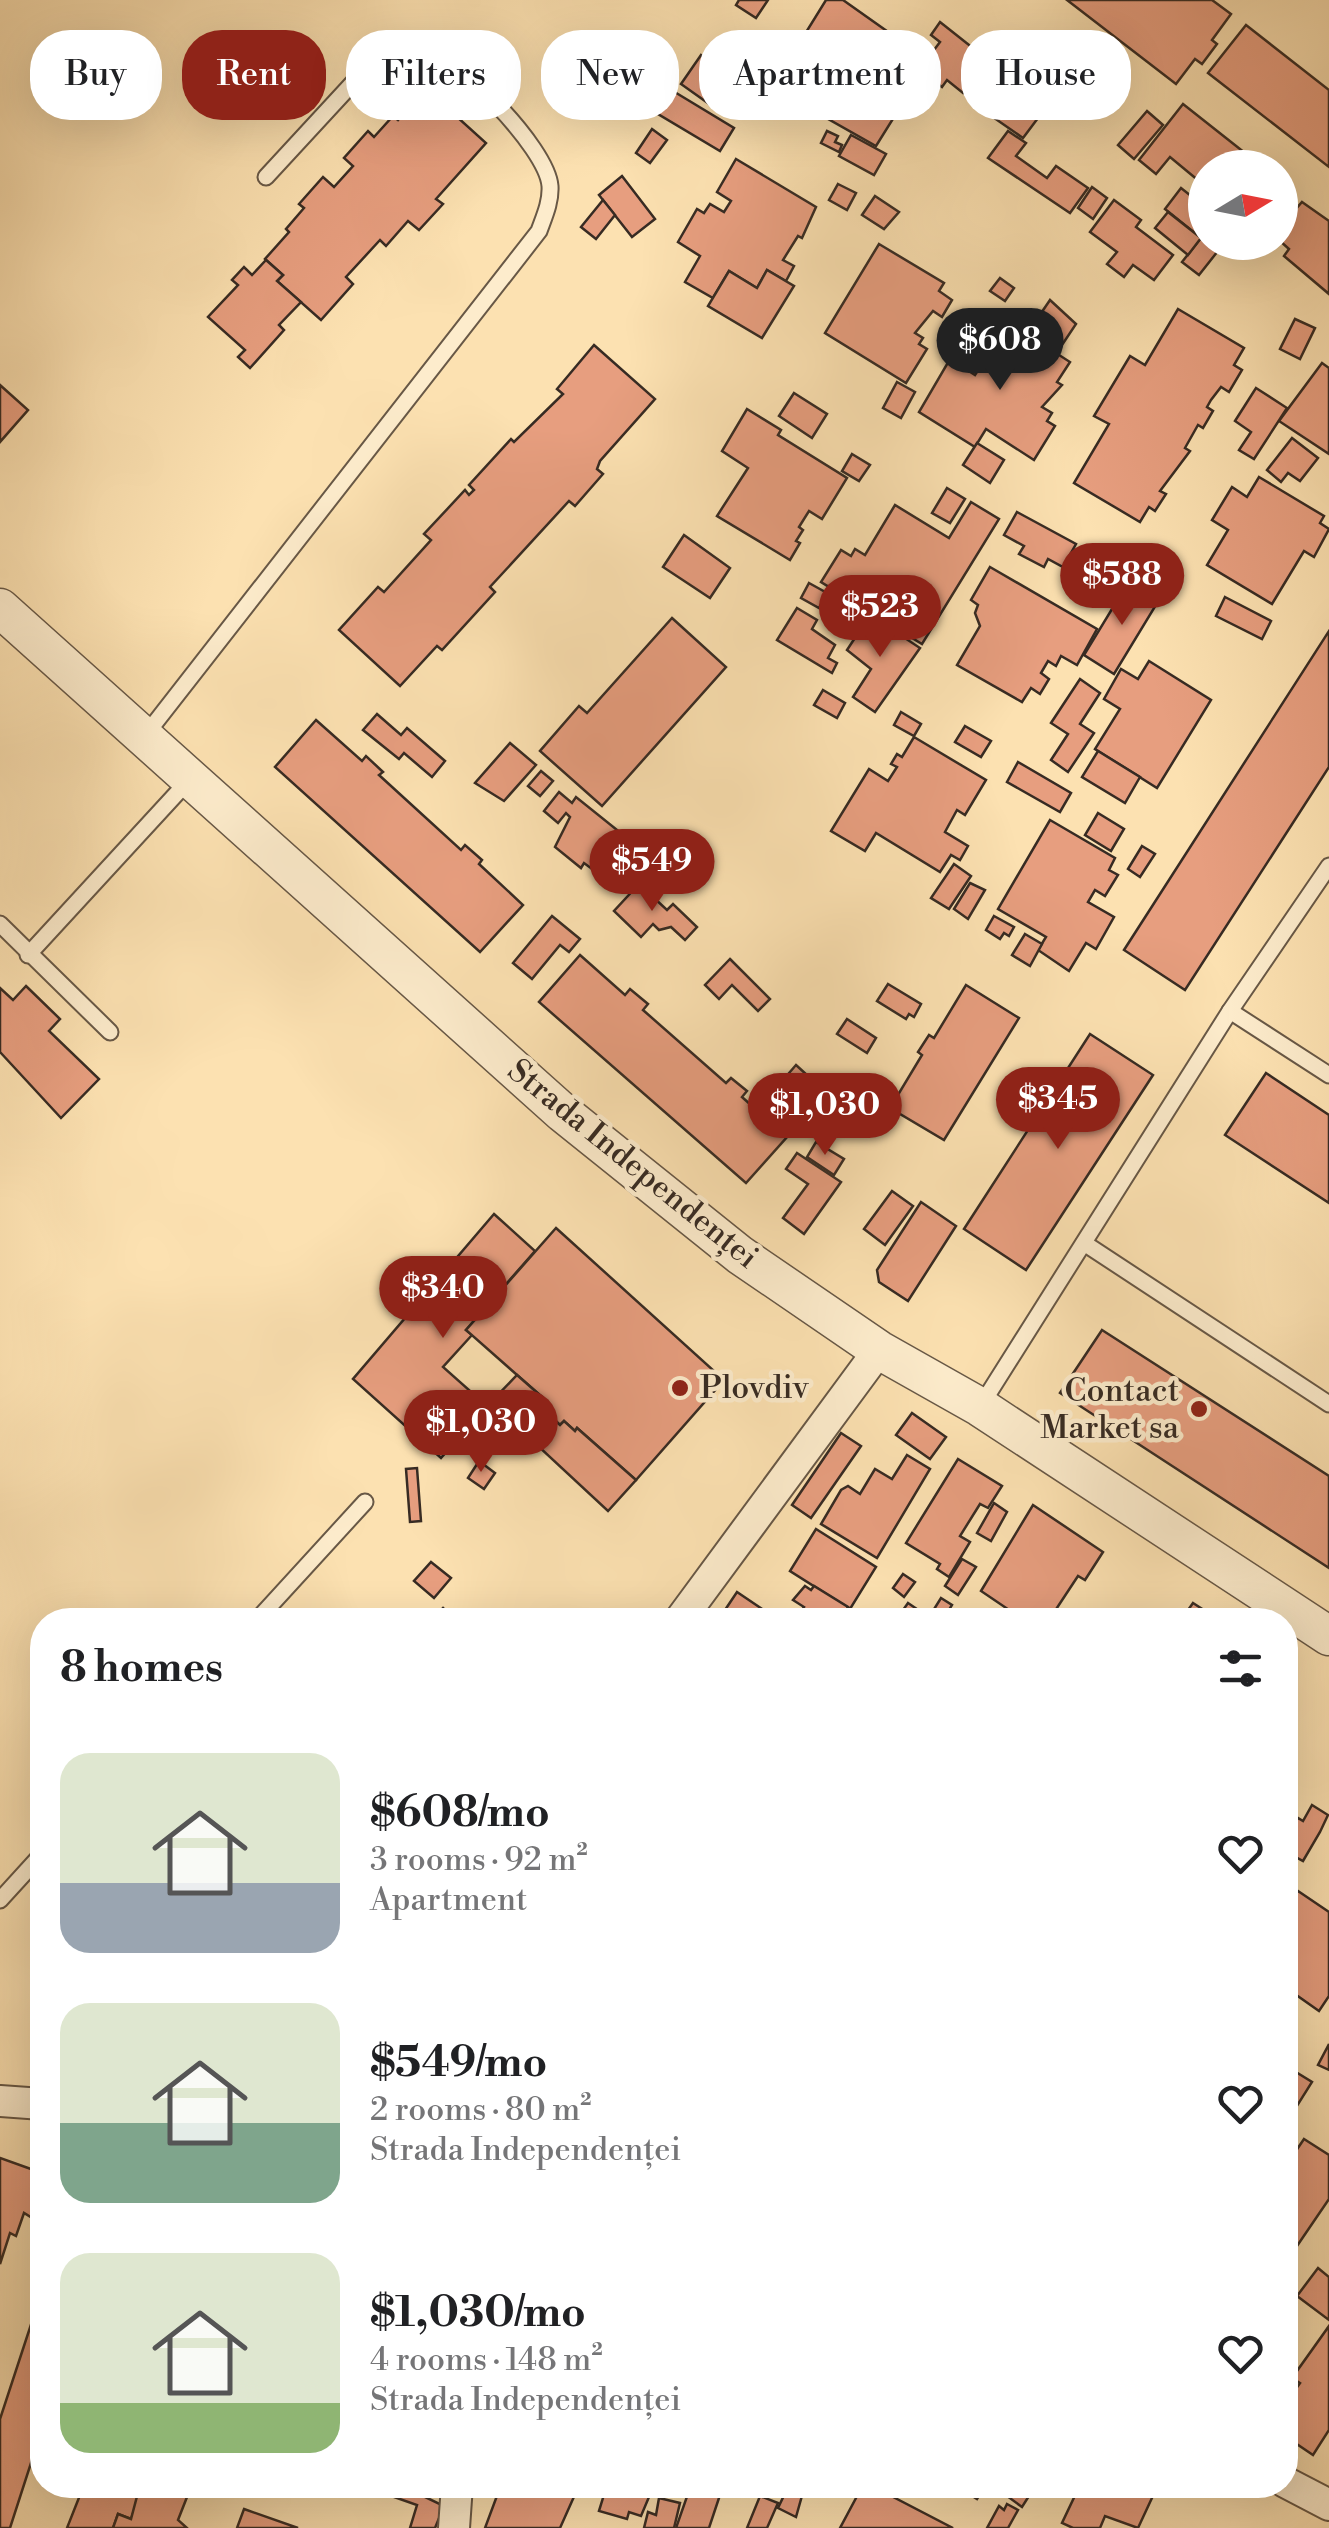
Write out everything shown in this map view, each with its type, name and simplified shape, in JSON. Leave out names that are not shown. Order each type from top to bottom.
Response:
[{"type":"street","name":"Strada Independenței","points":[[0,608],[563,1113],[740,1255],[880,1350],[980,1407],[1286,1608]]},
{"type":"street","points":[[689,1608],[880,1350]]},
{"type":"street","name":"Strada Independenței","points":[[1298,1616],[1329,1636]]},
{"type":"street","points":[[0,2100],[30,2103]]},
{"type":"street","points":[[1298,2489],[1329,2505]]},
{"type":"street","points":[[454,2528],[456,2498]]},
{"type":"lane","points":[[144,737],[539,231],[550,186],[543,164],[525,134],[438,55],[406,44],[388,48],[374,60],[266,177]]},
{"type":"lane","points":[[28,955],[190,779]]},
{"type":"lane","points":[[980,1407],[1230,1011],[1329,866]]},
{"type":"lane","points":[[0,924],[110,1032]]},
{"type":"lane","points":[[1230,1011],[1329,1075]]},
{"type":"lane","points":[[1084,1243],[1329,1404]]},
{"type":"lane","points":[[268,1608],[366,1502]]},
{"type":"lane","points":[[0,1900],[30,1867]]},
{"type":"building","points":[[739,0],[768,0],[756,18],[736,5]]},
{"type":"building","points":[[826,0],[843,0],[885,30],[807,30]]},
{"type":"building","points":[[1067,0],[1212,0],[1231,14],[1212,40],[1217,44],[1202,64],[1195,59],[1176,84],[1131,49],[1131,30],[1106,30]]},
{"type":"building","points":[[940,22],[961,39],[961,91],[947,80],[941,86],[941,30],[934,30]]},
{"type":"building","points":[[1246,25],[1329,90],[1329,167],[1208,73]]},
{"type":"building","points":[[699,58],[699,97],[681,84]]},
{"type":"building","points":[[679,95],[699,107],[699,120],[721,120],[734,128],[720,151],[668,120],[679,120]]},
{"type":"building","points":[[1183,104],[1241,150],[1188,150],[1188,172],[1170,157],[1156,174],[1139,160]]},
{"type":"building","points":[[1147,111],[1163,125],[1134,159],[1118,145]]},
{"type":"building","points":[[389,120],[461,120],[486,143],[436,199],[443,204],[419,230],[408,221],[386,246],[380,240],[346,277],[353,284],[321,320],[277,281],[283,275],[265,259],[304,208],[299,204],[323,177],[334,187],[353,166],[344,158],[368,131],[374,137]]},
{"type":"building","points":[[830,120],[892,120],[876,146]]},
{"type":"building","points":[[997,120],[1036,120],[1023,138]]},
{"type":"building","points":[[652,129],[667,140],[650,163],[636,153]]},
{"type":"building","points":[[827,131],[838,136],[835,142],[842,145],[839,152],[821,143]]},
{"type":"building","points":[[1008,131],[1026,143],[1016,156],[1047,178],[1056,166],[1088,188],[1070,213],[988,158]]},
{"type":"building","points":[[851,135],[886,154],[874,175],[839,156]]},
{"type":"building","points":[[736,159],[816,207],[802,238],[798,236],[783,260],[794,266],[786,281],[767,270],[757,288],[729,271],[713,298],[685,282],[700,256],[678,242],[697,209],[704,213],[710,204],[724,212],[731,201],[717,192]]},
{"type":"building","points":[[622,176],[655,219],[632,237],[599,195]]},
{"type":"building","points":[[838,184],[856,193],[847,210],[829,200]]},
{"type":"building","points":[[1092,187],[1107,198],[1093,219],[1078,208]]},
{"type":"building","points":[[1181,188],[1188,194],[1188,228],[1165,209]]},
{"type":"building","points":[[875,196],[899,212],[884,229],[862,215]]},
{"type":"building","points":[[603,200],[615,215],[596,239],[581,227]]},
{"type":"building","points":[[1114,200],[1141,220],[1136,227],[1173,255],[1154,280],[1133,265],[1124,277],[1107,264],[1117,252],[1090,232]]},
{"type":"building","points":[[1302,202],[1329,221],[1329,294],[1289,260],[1298,260],[1298,207]]},
{"type":"building","points":[[1168,212],[1188,228],[1188,255],[1155,228]]},
{"type":"building","points":[[879,244],[944,283],[939,291],[952,300],[942,317],[933,311],[915,333],[923,338],[919,344],[927,349],[906,383],[825,333]]},
{"type":"building","points":[[1188,254],[1188,260],[1211,260],[1199,275],[1182,262]]},
{"type":"building","points":[[266,260],[283,275],[277,281],[301,302],[279,325],[284,330],[250,368],[238,357],[245,350],[208,317],[238,285],[232,280],[244,267],[252,275]]},
{"type":"building","points":[[767,270],[794,286],[762,338],[708,306],[729,271],[757,288]]},
{"type":"building","points":[[1000,278],[1014,288],[1005,301],[990,291]]},
{"type":"building","points":[[1050,300],[1076,324],[1062,345],[1033,325]]},
{"type":"building","points":[[1178,309],[1244,348],[1234,365],[1242,370],[1229,392],[1221,387],[1211,400],[1207,407],[1213,411],[1203,428],[1198,425],[1185,448],[1190,451],[1160,491],[1166,494],[1155,511],[1149,507],[1140,522],[1074,483],[1109,424],[1094,416],[1130,356],[1145,365]]},
{"type":"building","points":[[1295,319],[1315,328],[1300,359],[1280,349]]},
{"type":"building","points":[[1008,322],[1070,362],[1057,382],[1062,385],[1042,407],[1052,413],[1047,421],[1055,426],[1034,460],[986,429],[975,447],[919,412],[950,359],[975,375],[988,355],[977,347],[985,335],[996,342]]},
{"type":"building","points":[[594,345],[655,399],[600,461],[597,469],[603,474],[575,506],[569,501],[490,587],[495,592],[442,650],[437,646],[400,686],[339,630],[378,587],[384,592],[431,540],[424,534],[465,490],[469,495],[474,490],[469,485],[511,439],[514,442],[563,394],[557,389]]},
{"type":"building","points":[[1322,363],[1329,368],[1329,454],[1279,421]]},
{"type":"building","points":[[897,382],[915,392],[901,418],[883,408]]},
{"type":"building","points":[[0,385],[28,410],[0,442]]},
{"type":"building","points":[[1256,388],[1287,408],[1254,459],[1239,450],[1251,432],[1235,421]]},
{"type":"building","points":[[794,393],[827,414],[812,438],[779,416]]},
{"type":"building","points":[[747,409],[781,430],[778,435],[847,478],[822,519],[809,511],[799,527],[803,530],[796,541],[800,543],[790,560],[717,516],[748,468],[722,451]]},
{"type":"building","points":[[1292,438],[1318,458],[1300,481],[1288,473],[1281,482],[1267,470]]},
{"type":"building","points":[[977,443],[1004,460],[990,483],[963,465]]},
{"type":"building","points":[[852,454],[870,465],[859,481],[842,471]]},
{"type":"building","points":[[1259,477],[1324,516],[1320,523],[1329,529],[1314,557],[1304,551],[1272,604],[1207,565],[1228,530],[1212,520],[1232,487],[1247,497]]},
{"type":"building","points":[[947,488],[965,499],[950,523],[932,513]]},
{"type":"building","points":[[971,502],[999,519],[922,644],[821,582],[841,550],[851,556],[855,549],[865,555],[895,505],[949,538]]},
{"type":"building","points":[[1017,512],[1076,544],[1063,567],[1048,559],[1044,567],[1019,554],[1024,546],[1004,535]]},
{"type":"building","points":[[684,535],[730,568],[710,598],[663,567]]},
{"type":"building","points":[[1104,566],[1129,581],[1114,606],[1089,591]]},
{"type":"building","points":[[990,567],[1097,629],[1077,665],[1061,656],[1056,666],[1048,661],[1041,673],[1049,679],[1040,694],[1031,688],[1022,702],[957,665],[980,626],[975,613],[978,605],[971,600]]},
{"type":"building","points":[[1129,581],[1159,600],[1114,674],[1084,655]]},
{"type":"building","points":[[809,583],[827,593],[819,608],[801,598]]},
{"type":"building","points":[[1225,597],[1271,621],[1262,639],[1216,616]]},
{"type":"building","points":[[797,608],[817,620],[812,629],[835,645],[828,658],[837,663],[832,673],[777,640]]},
{"type":"building","points":[[870,615],[920,648],[875,712],[853,697],[871,669],[847,650]]},
{"type":"building","points":[[672,618],[726,667],[602,806],[540,751],[579,706],[587,713]]},
{"type":"building","points":[[1329,631],[1329,767],[1185,990],[1124,950]]},
{"type":"building","points":[[1149,661],[1211,700],[1157,788],[1095,749],[1120,709],[1104,699],[1121,669],[1138,679]]},
{"type":"building","points":[[1080,679],[1100,693],[1080,724],[1094,733],[1068,772],[1051,760],[1068,734],[1051,723]]},
{"type":"building","points":[[823,690],[845,703],[837,718],[814,705]]},
{"type":"building","points":[[901,712],[921,724],[914,736],[894,725]]},
{"type":"building","points":[[377,714],[401,735],[407,728],[445,761],[432,777],[404,753],[399,759],[363,730]]},
{"type":"building","points":[[316,720],[362,761],[366,756],[383,772],[379,775],[461,850],[465,845],[482,860],[479,864],[523,905],[480,952],[275,767]]},
{"type":"building","points":[[965,726],[991,741],[981,757],[955,742]]},
{"type":"building","points":[[914,737],[986,780],[965,815],[957,810],[945,832],[968,846],[960,860],[951,855],[940,872],[876,833],[865,851],[831,831],[869,769],[888,781],[897,767],[891,764],[897,754],[902,757]]},
{"type":"building","points":[[510,743],[536,765],[504,801],[475,783]]},
{"type":"building","points":[[1098,751],[1140,777],[1125,803],[1082,777]]},
{"type":"building","points":[[1018,762],[1071,793],[1060,812],[1007,782]]},
{"type":"building","points":[[541,771],[553,781],[540,796],[528,786]]},
{"type":"building","points":[[559,792],[572,803],[576,797],[647,859],[638,869],[653,880],[645,890],[614,863],[603,877],[584,863],[581,868],[555,847],[570,817],[566,813],[558,823],[544,811]]},
{"type":"building","points":[[1098,813],[1124,829],[1111,851],[1085,835]]},
{"type":"building","points":[[1050,820],[1115,858],[1109,870],[1118,875],[1105,896],[1095,890],[1088,902],[1114,917],[1096,949],[1086,943],[1069,971],[1038,950],[1046,937],[998,909]]},
{"type":"building","points":[[1142,846],[1155,854],[1140,877],[1128,869]]},
{"type":"building","points":[[954,864],[971,876],[949,909],[931,898]]},
{"type":"building","points":[[970,883],[985,890],[968,919],[954,909]]},
{"type":"building","points":[[639,884],[667,910],[673,904],[697,927],[685,940],[671,927],[659,930],[653,924],[641,937],[614,911]]},
{"type":"building","points":[[552,916],[580,939],[569,952],[560,945],[532,979],[513,963]]},
{"type":"building","points":[[994,916],[1014,927],[1009,936],[1004,933],[1000,939],[986,930]]},
{"type":"building","points":[[1025,934],[1042,944],[1030,966],[1012,955]]},
{"type":"building","points":[[580,955],[625,995],[630,989],[648,1004],[643,1010],[726,1083],[731,1078],[747,1091],[742,1097],[787,1137],[746,1183],[539,1002]]},
{"type":"building","points":[[730,959],[770,999],[758,1011],[732,985],[719,999],[705,985]]},
{"type":"building","points":[[888,984],[921,1004],[914,1017],[909,1014],[906,1019],[877,1001]]},
{"type":"building","points":[[966,985],[1019,1018],[944,1140],[890,1108],[922,1055],[918,1052],[929,1035],[934,1038]]},
{"type":"building","points":[[26,986],[60,1019],[49,1031],[99,1079],[61,1118],[0,1052],[0,988],[13,1000]]},
{"type":"building","points":[[847,1019],[876,1038],[867,1053],[837,1034]]},
{"type":"building","points":[[1090,1034],[1153,1075],[1026,1270],[964,1229]]},
{"type":"building","points":[[796,1065],[818,1085],[806,1099],[783,1080]]},
{"type":"building","points":[[1266,1073],[1329,1115],[1329,1203],[1225,1135]]},
{"type":"building","points":[[816,1142],[844,1159],[834,1175],[807,1157]]},
{"type":"building","points":[[797,1153],[841,1182],[804,1234],[783,1218],[808,1184],[786,1169]]},
{"type":"building","points":[[892,1191],[913,1206],[885,1245],[864,1229]]},
{"type":"building","points":[[921,1202],[956,1226],[908,1301],[879,1282],[877,1270]]},
{"type":"building","points":[[494,1214],[535,1251],[466,1330],[472,1335],[443,1367],[487,1406],[441,1458],[353,1379]]},
{"type":"building","points":[[556,1228],[724,1380],[636,1480],[577,1428],[575,1431],[564,1421],[560,1425],[537,1404],[542,1397],[466,1330]]},
{"type":"building","points":[[1102,1330],[1329,1476],[1329,1568],[1060,1393]]},
{"type":"building","points":[[517,1375],[542,1397],[531,1410],[538,1417],[533,1423],[520,1411],[510,1422],[490,1403]]},
{"type":"building","points":[[537,1404],[560,1425],[564,1421],[575,1431],[577,1428],[636,1480],[608,1511],[524,1433],[538,1417],[531,1410]]},
{"type":"building","points":[[912,1413],[946,1437],[930,1459],[896,1435]]},
{"type":"building","points":[[841,1433],[861,1446],[811,1518],[792,1505]]},
{"type":"building","points":[[907,1455],[930,1469],[877,1558],[821,1524],[841,1490],[848,1486],[860,1494],[875,1469],[892,1479]]},
{"type":"building","points":[[958,1459],[1002,1486],[988,1508],[980,1504],[960,1536],[970,1542],[949,1577],[937,1569],[940,1564],[906,1543]]},
{"type":"building","points":[[479,1461],[495,1473],[484,1489],[468,1478]]},
{"type":"building","points":[[417,1468],[421,1521],[410,1522],[406,1469]]},
{"type":"building","points":[[994,1503],[1007,1512],[991,1541],[977,1533]]},
{"type":"building","points":[[1033,1505],[1103,1552],[1085,1580],[1078,1576],[1057,1608],[1006,1608],[981,1591]]},
{"type":"building","points":[[816,1529],[876,1567],[851,1608],[790,1571]]},
{"type":"building","points":[[962,1559],[976,1567],[958,1595],[945,1586]]},
{"type":"building","points":[[431,1562],[451,1578],[434,1598],[414,1581]]},
{"type":"building","points":[[903,1574],[915,1582],[904,1597],[893,1588]]},
{"type":"building","points":[[805,1586],[811,1590],[814,1586],[848,1607],[803,1608],[793,1600]]},
{"type":"building","points":[[737,1592],[761,1608],[726,1608]]},
{"type":"building","points":[[941,1598],[952,1605],[950,1608],[935,1608]]},
{"type":"building","points":[[1312,1805],[1328,1815],[1303,1861],[1298,1858],[1298,1818],[1303,1821]]},
{"type":"building","points":[[1298,1891],[1329,1912],[1329,1996],[1319,2011],[1298,1996]]},
{"type":"building","points":[[1329,2044],[1329,2070],[1318,2065]]},
{"type":"building","points":[[1298,2073],[1312,2082],[1298,2104]]},
{"type":"building","points":[[1304,2139],[1329,2155],[1329,2199],[1298,2245],[1298,2148]]},
{"type":"building","points":[[0,2158],[30,2169],[30,2217],[24,2213],[16,2236],[10,2233],[0,2264]]},
{"type":"building","points":[[1318,2268],[1329,2277],[1329,2320],[1298,2297]]},
{"type":"building","points":[[1329,2326],[1329,2430],[1313,2455],[1298,2445],[1298,2370]]},
{"type":"building","points":[[30,2328],[30,2466],[10,2528],[0,2528],[0,2419]]},
{"type":"building","points":[[79,2498],[138,2498],[131,2519],[118,2514],[113,2528],[67,2528]]},
{"type":"building","points":[[137,2498],[187,2498],[178,2520],[187,2528],[113,2528],[118,2514],[131,2519]]},
{"type":"building","points":[[397,2498],[427,2498],[444,2506],[435,2528],[410,2528],[417,2505]]},
{"type":"building","points":[[496,2498],[573,2498],[560,2528],[485,2528]]},
{"type":"building","points":[[603,2498],[649,2498],[641,2516],[629,2512],[627,2519],[599,2511]]},
{"type":"building","points":[[659,2498],[680,2503],[674,2528],[644,2528],[648,2512],[656,2515]]},
{"type":"building","points":[[686,2498],[719,2498],[709,2528],[676,2528]]},
{"type":"building","points":[[759,2498],[778,2503],[767,2528],[747,2528]]},
{"type":"building","points":[[783,2498],[801,2498],[796,2517],[778,2508]]},
{"type":"building","points":[[856,2498],[895,2498],[953,2528],[840,2528]]},
{"type":"building","points":[[1010,2498],[1028,2498],[1022,2507]]},
{"type":"building","points":[[1074,2498],[1152,2498],[1138,2528],[1105,2516],[1100,2528],[1073,2528],[1062,2523]]},
{"type":"building","points":[[1007,2504],[1018,2510],[1008,2528],[987,2528],[999,2506],[1004,2510]]},
{"type":"building","points":[[244,2509],[298,2528],[237,2528]]},
{"type":"place","name":"Plovdiv","points":[[680,1388]]},
{"type":"place","name":"Contact Market sa","points":[[1199,1409]]}]
